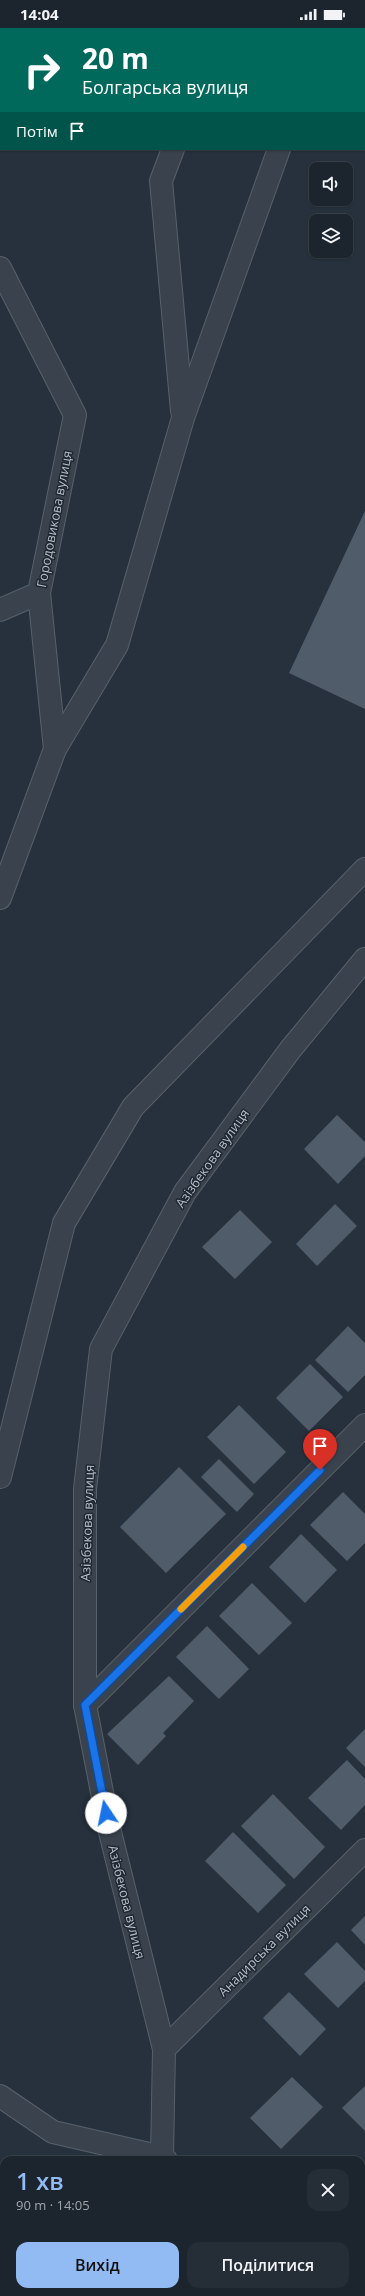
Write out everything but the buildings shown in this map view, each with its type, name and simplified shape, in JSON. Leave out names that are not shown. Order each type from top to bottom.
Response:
[{"type":"street","points":[[172,150],[161,181],[183,418]]},
{"type":"street","points":[[55,749],[117,645],[183,418],[279,150]]},
{"type":"street","name":"Городовикова вулиця","points":[[0,268],[75,415],[39,593],[55,749],[0,898]]},
{"type":"street","points":[[0,610],[39,593]]},
{"type":"street","points":[[0,1477],[64,1223],[129,1114],[134,1107],[365,869]]},
{"type":"street","name":"Азізбекова вулиця","points":[[164,2156],[164,2049],[109,1828],[85,1705],[85,1489],[101,1349],[185,1192],[290,1050],[365,959]]},
{"type":"street","points":[[85,1705],[365,1425]]},
{"type":"street","name":"Анадирська вулиця","points":[[164,2049],[365,1850]]},
{"type":"street","points":[[0,2096],[53,2132],[155,2156]]},
{"type":"slow traffic","points":[[181,1609],[243,1547]]},
{"type":"route","points":[[106,1813],[85,1705],[320,1470]]}]
